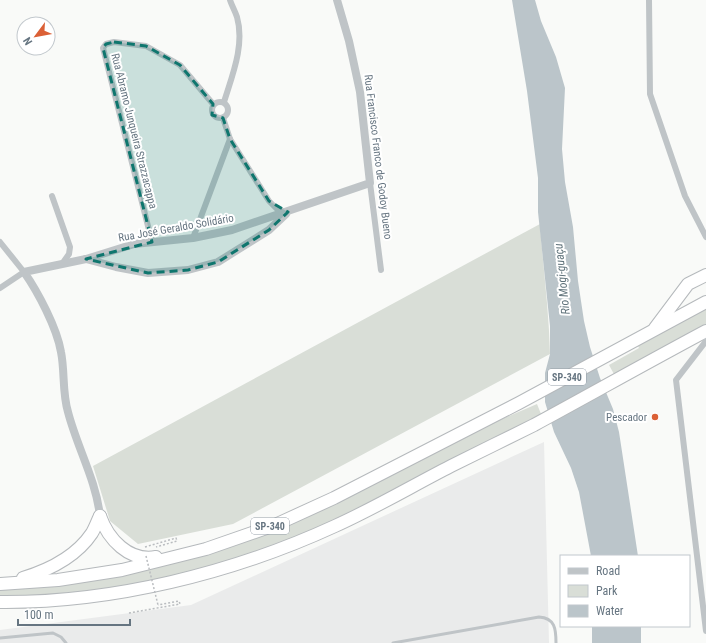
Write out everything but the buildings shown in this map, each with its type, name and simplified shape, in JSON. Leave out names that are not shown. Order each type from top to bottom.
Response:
[{"type":"highway","points":[[654,330],[688,284],[706,275]]},
{"type":"highway","name":"SP-340","points":[[0,584],[84,577],[122,570],[206,549],[275,525],[320,505],[519,403],[706,302]]},
{"type":"highway","name":"SP-340","points":[[0,602],[53,600],[128,590],[189,577],[249,560],[305,539],[335,526],[532,426],[706,331]]},
{"type":"highway","points":[[100,516],[104,528],[110,537],[127,552],[140,557],[149,559],[206,549]]},
{"type":"highway","points":[[0,584],[35,574],[66,559],[81,546],[92,533],[100,516]]},
{"type":"street","points":[[223,118],[226,116],[228,109],[224,102],[235,64],[239,42],[237,18],[230,0]]},
{"type":"street","name":"Rua Francisco Franco de Godoy Bueno","points":[[337,0],[349,41],[360,92],[381,270]]},
{"type":"street","points":[[649,0],[650,94],[685,196],[706,237]]},
{"type":"street","name":"Rua Abramo Junqueira Strazzacappa","points":[[152,242],[103,48],[106,44],[114,42],[146,46],[180,65],[213,104]]},
{"type":"street","points":[[223,118],[215,117],[212,115],[211,111],[213,104],[216,102],[224,102]]},
{"type":"street","points":[[223,118],[230,139],[269,201],[277,209],[288,212],[370,184]]},
{"type":"street","points":[[193,238],[230,139]]},
{"type":"street","points":[[52,196],[70,247],[69,254],[62,264]]},
{"type":"street","name":"Rua José Geraldo Solidário","points":[[86,259],[148,273],[188,270],[218,262],[269,230],[288,212]]},
{"type":"street","name":"Rua José Geraldo Solidário","points":[[0,288],[24,272],[86,259],[134,244],[193,238],[232,230],[288,212]]},
{"type":"street","points":[[0,242],[32,283],[55,331],[63,366],[65,402],[96,493],[100,516]]},
{"type":"street","points":[[706,341],[676,380],[706,631]]},
{"type":"lane","points":[[393,643],[546,617],[552,622],[556,632],[556,643]]},
{"type":"lane","points":[[0,638],[53,634],[61,637],[66,643]]},
{"type":"path","points":[[127,552],[176,538],[177,541],[145,550],[158,605],[179,601],[180,604],[129,613]]},
{"type":"highlighted area","points":[[114,42],[146,46],[180,65],[213,104],[212,115],[223,118],[230,139],[269,201],[288,212],[269,230],[218,262],[188,270],[148,273],[86,259],[152,242],[103,48],[106,44]]},
{"type":"shaded area","points":[[544,442],[549,643],[0,643],[0,630],[191,605]]},
{"type":"green space","points":[[540,224],[550,354],[233,524],[138,544],[110,521],[93,466]]},
{"type":"green space","points":[[706,307],[706,326],[615,376],[609,365],[639,348],[637,344]]},
{"type":"green space","points":[[537,404],[541,414],[352,513],[321,527],[241,558],[166,578],[107,589],[0,599],[0,588],[108,577],[154,568],[199,556]]},
{"type":"water","name":"Rio Mogi-guaçu","points":[[512,0],[535,0],[541,21],[556,57],[565,88],[562,149],[565,182],[573,227],[578,281],[584,321],[590,347],[600,378],[613,409],[619,432],[638,555],[591,555],[579,492],[571,468],[554,432],[545,402],[545,373],[550,354],[550,326],[538,212],[538,178],[527,91]]},
{"type":"water","points":[[592,627],[641,627],[641,643],[592,643]]},
{"type":"place","name":"Pescador","points":[[655,417]]}]
